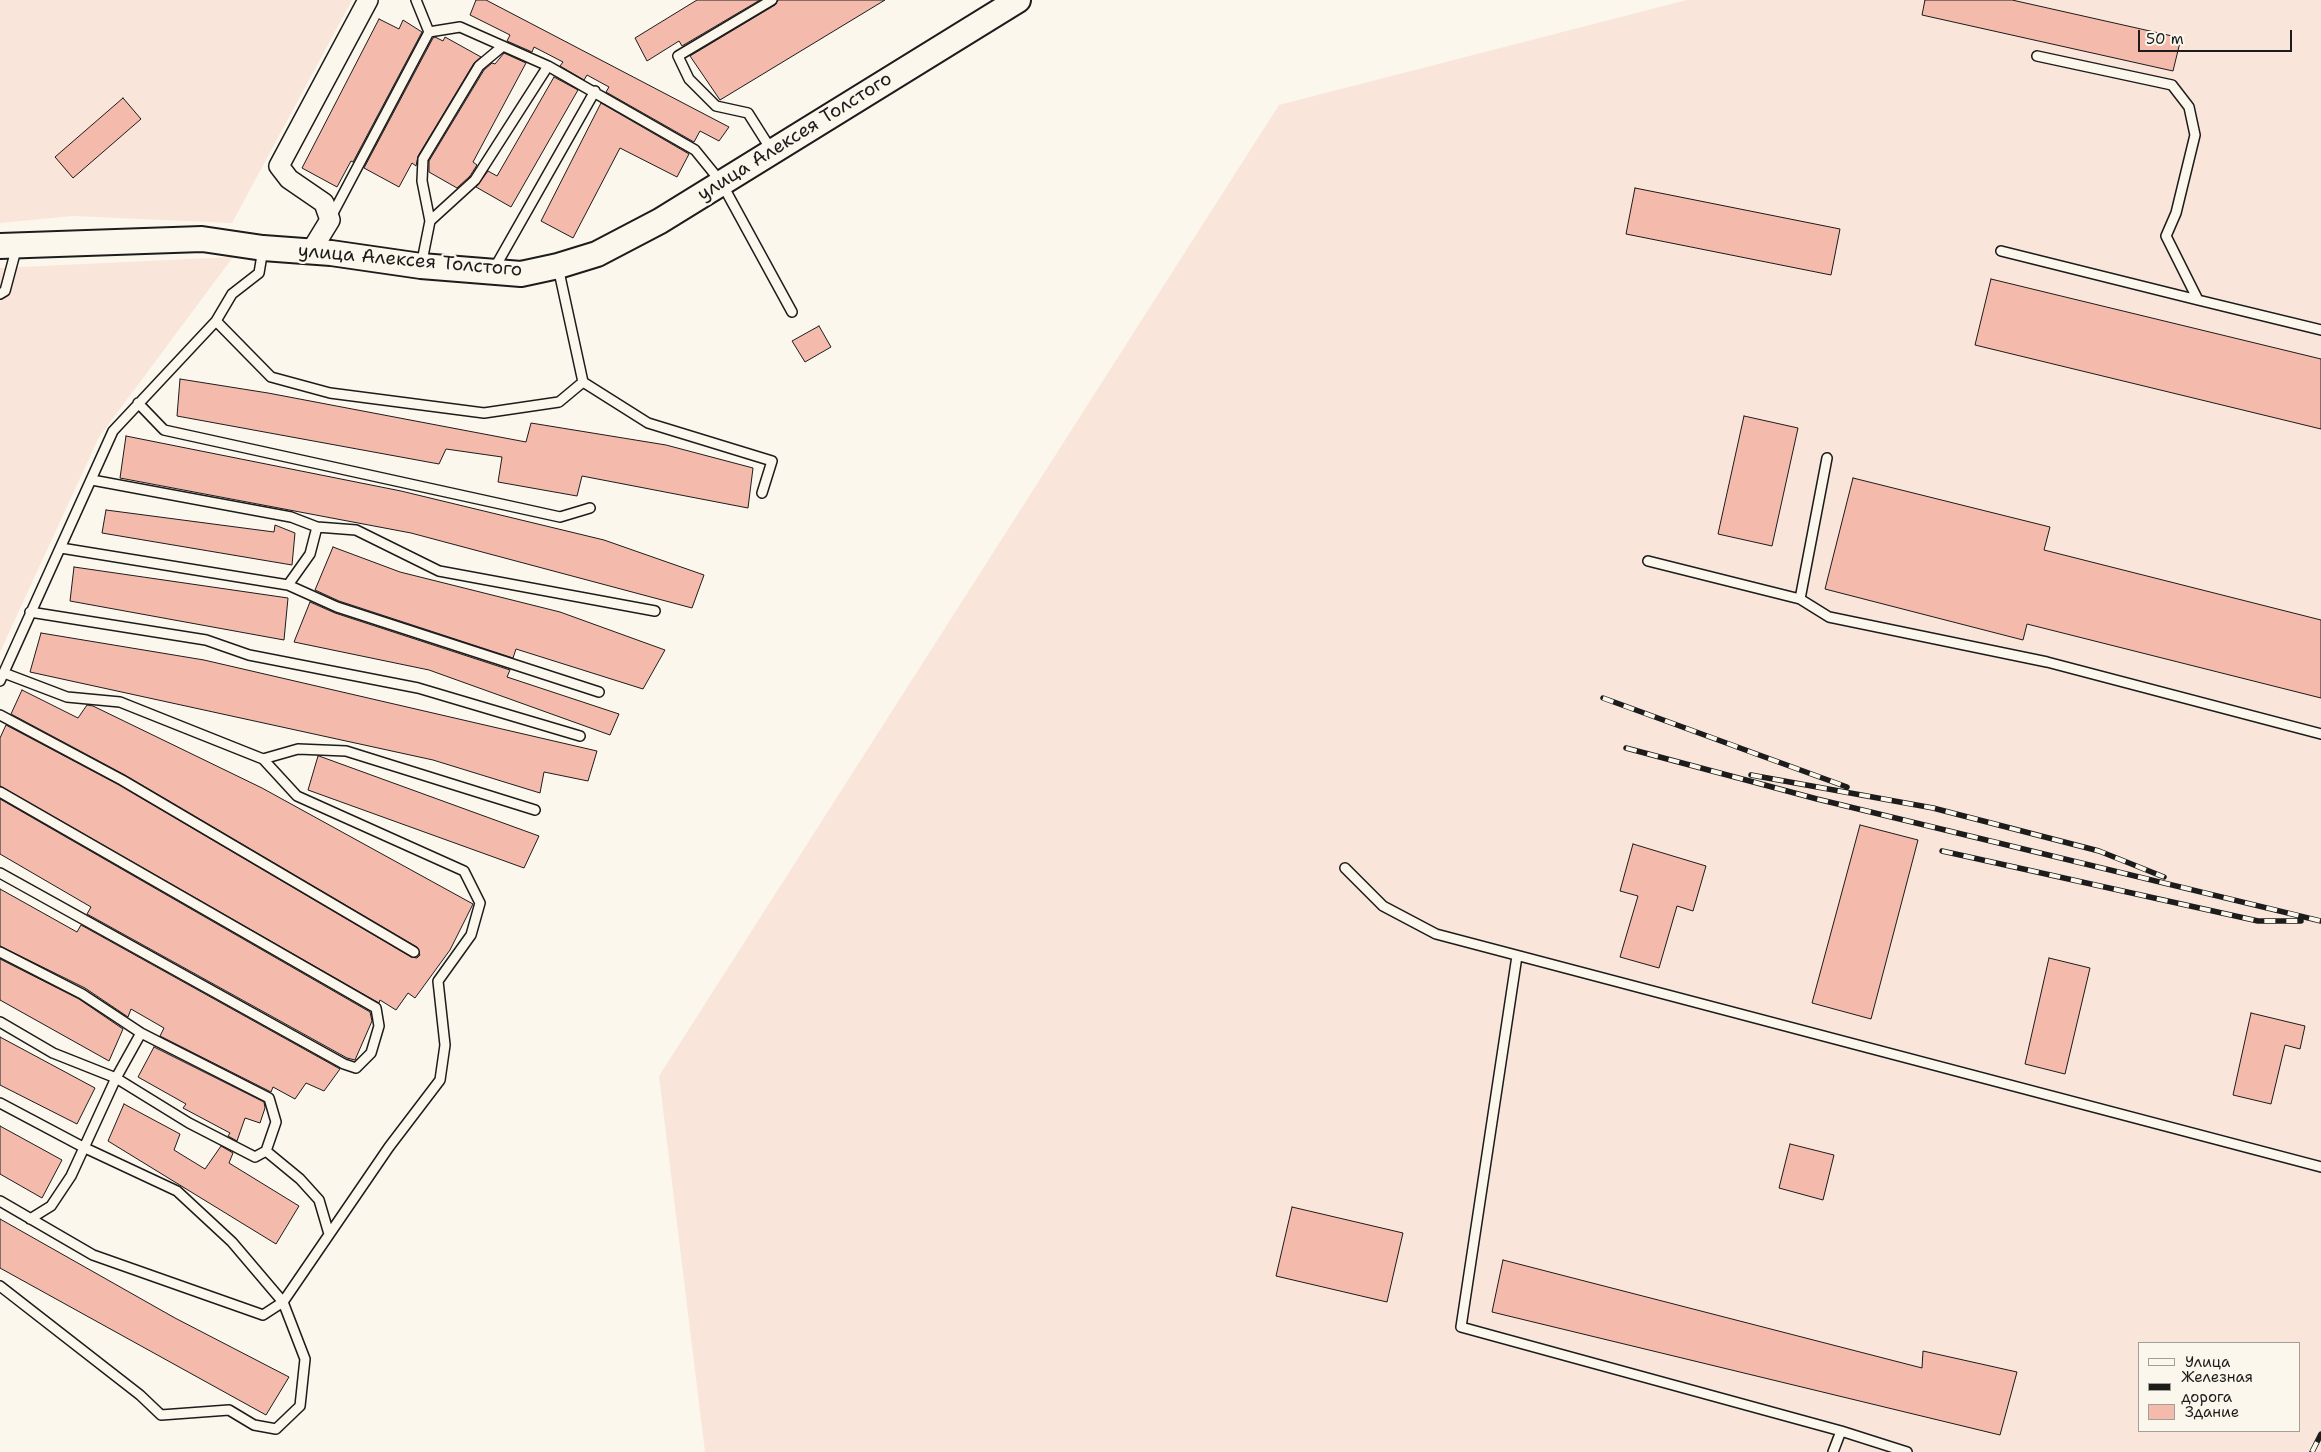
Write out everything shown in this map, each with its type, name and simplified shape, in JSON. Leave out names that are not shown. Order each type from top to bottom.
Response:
[{"type":"street","points":[[311,251],[330,220],[324,203],[289,179],[280,166],[368,0]]},
{"type":"street","name":"улица Алексея Толстого","points":[[9,245],[202,239],[421,266],[521,274],[558,266],[596,254],[660,221],[1018,0]]},
{"type":"lane","points":[[330,220],[429,32],[416,0]]},
{"type":"lane","points":[[772,0],[678,56],[689,80],[716,106],[748,113],[772,151]]},
{"type":"lane","points":[[429,32],[460,27],[503,46],[548,66],[595,91],[695,150],[721,182],[792,312]]},
{"type":"lane","points":[[421,266],[430,221],[422,181],[423,159],[479,66],[503,46]]},
{"type":"lane","points":[[2037,56],[2172,85],[2189,107],[2195,135],[2176,213],[2166,236],[2198,300]]},
{"type":"lane","points":[[430,221],[475,180],[548,66]]},
{"type":"lane","points":[[493,271],[595,91]]},
{"type":"lane","points":[[0,294],[5,290],[9,245]]},
{"type":"lane","points":[[0,1201],[93,1255],[263,1315],[283,1302],[389,1147],[440,1080],[445,1045],[438,981],[471,935],[480,903],[464,871],[297,796],[263,759],[120,702],[67,697],[2,677],[113,431],[216,321],[232,294],[259,273],[264,248]]},
{"type":"lane","points":[[2001,250],[2321,330]]},
{"type":"lane","points":[[558,266],[583,382],[648,423],[772,461],[762,493]]},
{"type":"lane","points":[[216,321],[271,377],[330,393],[484,413],[559,402],[583,382]]},
{"type":"lane","points":[[138,404],[164,430],[560,517],[590,508]]},
{"type":"lane","points":[[1800,599],[1827,458]]},
{"type":"lane","points":[[92,480],[291,517],[318,527],[356,530],[439,571],[583,600],[655,611]]},
{"type":"lane","points":[[288,584],[310,554],[318,527]]},
{"type":"lane","points":[[61,548],[288,584],[337,607],[599,692]]},
{"type":"lane","points":[[1648,561],[1800,599],[1829,617],[2047,662],[2321,734]]},
{"type":"lane","points":[[30,612],[206,640],[249,655],[418,688],[580,736]]},
{"type":"lane","points":[[0,715],[122,780],[414,952]]},
{"type":"lane","points":[[263,759],[298,749],[346,751],[535,810]]},
{"type":"lane","points":[[0,792],[376,1008],[379,1026],[371,1052],[356,1068],[344,1064],[0,873]]},
{"type":"lane","points":[[1345,868],[1383,906],[1436,934],[2321,1167]]},
{"type":"lane","points":[[0,952],[82,994],[141,1033],[270,1098],[276,1122],[266,1151],[255,1157],[189,1123],[116,1078],[53,1053],[0,1022]]},
{"type":"lane","points":[[1517,956],[1461,1327],[1841,1431],[1908,1452]]},
{"type":"lane","points":[[30,1219],[51,1206],[71,1176],[116,1078],[141,1033]]},
{"type":"lane","points":[[0,1104],[83,1147],[177,1191],[232,1242],[283,1302],[305,1359],[300,1406],[276,1429],[254,1425],[228,1410],[160,1415],[140,1395],[0,1286]]},
{"type":"lane","points":[[266,1151],[300,1179],[319,1200],[330,1234]]},
{"type":"lane","points":[[1833,1452],[1841,1431]]},
{"type":"shaded area","points":[[0,0],[352,0],[232,223],[73,216],[0,223]]},
{"type":"shaded area","points":[[1687,0],[2321,0],[2321,1452],[705,1452],[659,1076],[1279,105]]},
{"type":"shaded area","points":[[233,257],[99,437],[0,652],[0,268]]},
{"type":"building","points":[[476,0],[486,0],[729,127],[719,141],[700,131],[694,142],[606,92],[609,87],[587,75],[584,80],[560,66],[563,62],[534,47],[532,52],[507,41],[510,35],[470,15]]},
{"type":"building","points":[[697,0],[760,0],[682,46],[679,41],[647,61],[635,38]]},
{"type":"building","points":[[778,0],[885,0],[720,100],[690,56],[775,5]]},
{"type":"building","points":[[1925,0],[2012,0],[2181,38],[2173,71],[1922,15]]},
{"type":"building","points":[[379,19],[399,29],[403,20],[422,32],[353,162],[351,161],[337,187],[302,168]]},
{"type":"building","points":[[435,37],[443,41],[445,37],[481,57],[474,63],[418,156],[416,166],[412,163],[399,187],[364,168]]},
{"type":"building","points":[[504,53],[526,63],[473,162],[477,165],[470,176],[457,188],[429,172],[429,161],[484,70],[492,63],[495,64]]},
{"type":"building","points":[[554,77],[578,90],[511,207],[476,187],[488,171],[497,176]]},
{"type":"building","points":[[123,98],[141,119],[73,178],[55,157]]},
{"type":"building","points":[[601,103],[689,154],[677,177],[620,148],[573,238],[541,221]]},
{"type":"building","points":[[1635,188],[1840,229],[1831,275],[1626,234]]},
{"type":"building","points":[[1991,279],[2321,359],[2321,429],[1975,345]]},
{"type":"building","points":[[819,326],[831,347],[805,362],[792,341]]},
{"type":"building","points":[[180,379],[268,393],[526,442],[531,423],[666,445],[753,468],[748,508],[582,476],[577,496],[498,482],[502,457],[446,449],[439,464],[177,416]]},
{"type":"building","points":[[1744,416],[1798,428],[1772,546],[1718,534]]},
{"type":"building","points":[[126,436],[401,491],[604,540],[704,575],[692,608],[411,533],[120,478]]},
{"type":"building","points":[[1853,478],[2050,527],[2044,550],[2321,620],[2321,698],[2027,624],[2023,640],[1825,589]]},
{"type":"building","points":[[106,510],[274,532],[275,525],[295,533],[292,565],[102,533]]},
{"type":"building","points":[[333,547],[400,572],[560,612],[665,650],[643,689],[516,649],[513,658],[339,601],[315,590]]},
{"type":"building","points":[[74,567],[288,598],[284,640],[70,601]]},
{"type":"building","points":[[310,602],[335,613],[510,670],[507,677],[619,714],[610,735],[429,670],[294,642]]},
{"type":"building","points":[[41,633],[204,660],[597,751],[588,781],[544,772],[540,793],[433,760],[30,672]]},
{"type":"building","points":[[22,690],[78,718],[87,705],[93,706],[262,788],[473,904],[450,950],[415,998],[408,993],[396,1010],[380,1000],[379,1003],[0,786],[0,738],[6,725],[119,785],[411,957],[417,958],[420,955],[417,947],[125,775],[11,714]]},
{"type":"building","points":[[318,756],[539,836],[524,868],[308,790]]},
{"type":"building","points":[[0,799],[370,1012],[372,1021],[355,1060],[347,1058],[87,914],[91,907],[0,854]]},
{"type":"building","points":[[1860,825],[1918,840],[1871,1019],[1812,1003]]},
{"type":"building","points":[[1633,844],[1706,866],[1693,911],[1677,906],[1659,968],[1620,957],[1638,896],[1620,891]]},
{"type":"building","points":[[0,889],[77,932],[81,925],[340,1069],[324,1091],[306,1083],[295,1099],[273,1087],[271,1092],[160,1036],[164,1028],[131,1009],[128,1017],[85,988],[0,946]]},
{"type":"building","points":[[2049,958],[2090,968],[2065,1074],[2025,1064]]},
{"type":"building","points":[[0,959],[79,999],[123,1029],[109,1061],[0,1000]]},
{"type":"building","points":[[2251,1013],[2305,1026],[2300,1049],[2285,1045],[2271,1104],[2233,1095]]},
{"type":"building","points":[[0,1037],[95,1088],[77,1124],[0,1085]]},
{"type":"building","points":[[154,1047],[264,1102],[265,1108],[260,1123],[245,1118],[237,1141],[228,1136],[230,1133],[183,1108],[186,1104],[138,1077]]},
{"type":"building","points":[[124,1104],[180,1134],[174,1150],[205,1169],[221,1146],[233,1153],[229,1163],[299,1206],[276,1244],[108,1141]]},
{"type":"building","points":[[0,1126],[62,1160],[42,1198],[0,1174]]},
{"type":"building","points":[[1790,1144],[1834,1155],[1823,1200],[1779,1188]]},
{"type":"building","points":[[1292,1207],[1403,1233],[1387,1302],[1276,1276]]},
{"type":"building","points":[[0,1219],[175,1318],[289,1377],[266,1415],[0,1268]]},
{"type":"building","points":[[1503,1260],[1922,1368],[1923,1351],[2017,1372],[2000,1435],[1492,1312]]},
{"type":"railway","points":[[1603,698],[1847,787]]},
{"type":"railway","points":[[1626,748],[1817,799],[2321,921]]},
{"type":"railway","points":[[1751,775],[1933,808],[2099,851],[2164,877]]},
{"type":"railway","points":[[1942,851],[2258,921],[2301,921]]},
{"type":"railway","points":[[2312,1452],[2321,1434]]}]
